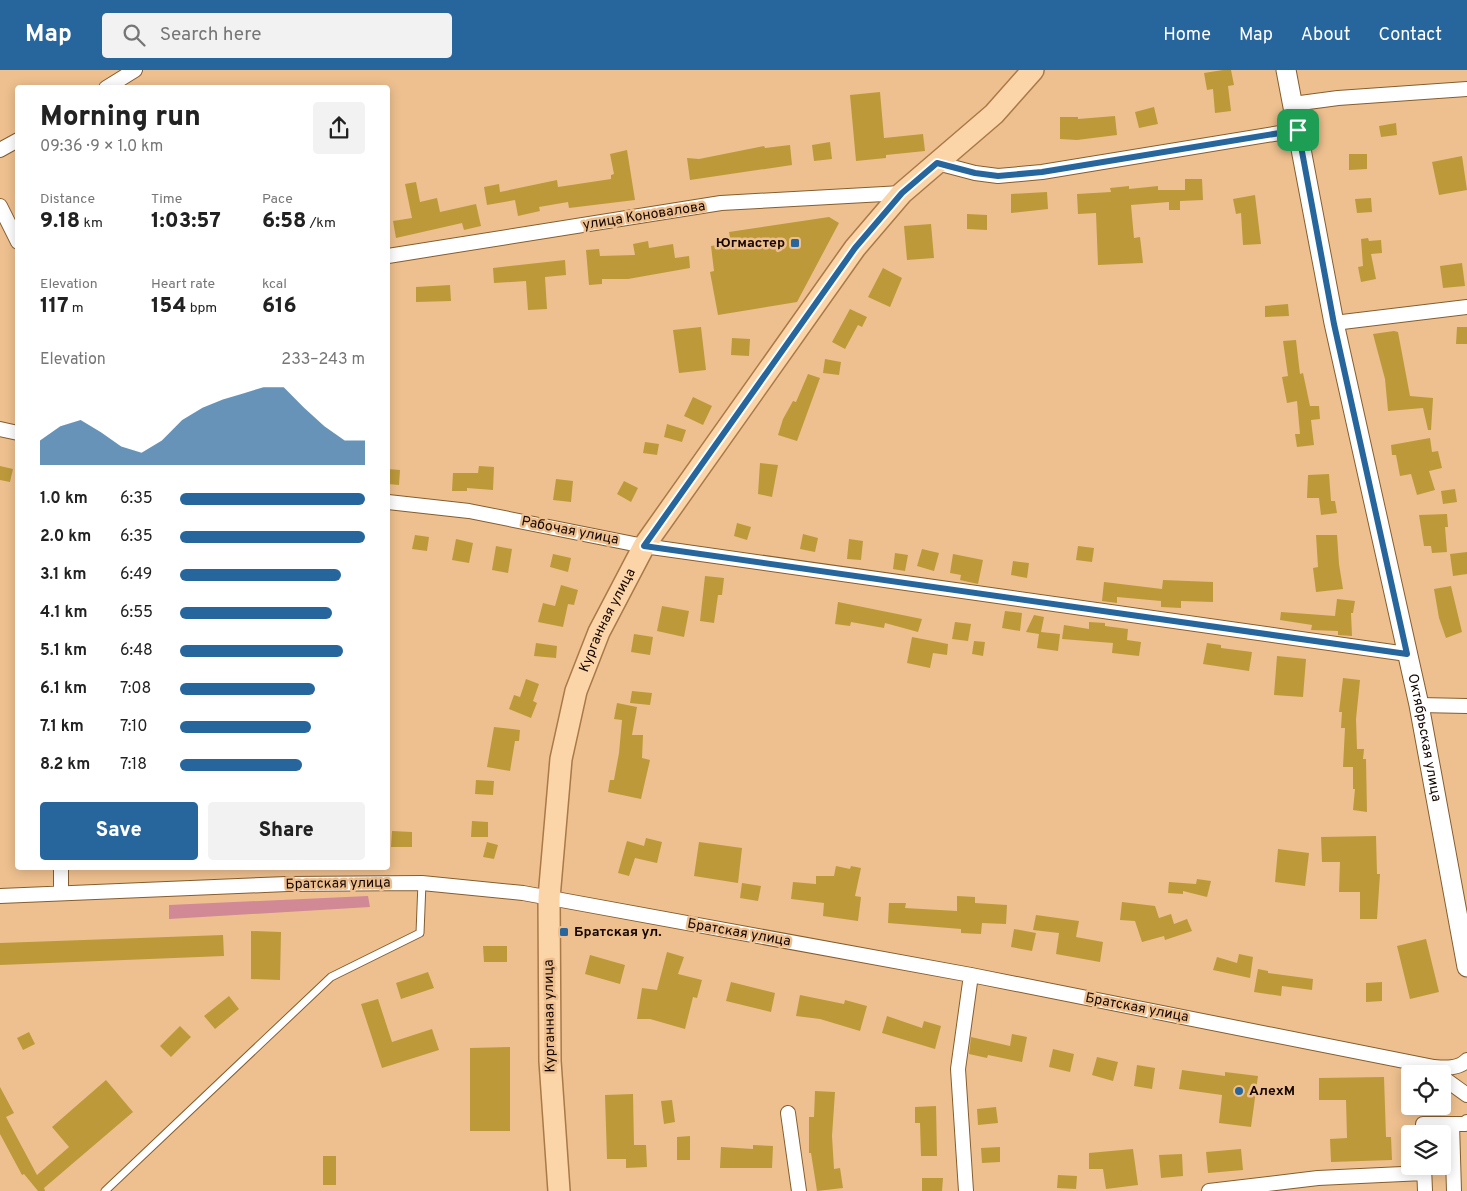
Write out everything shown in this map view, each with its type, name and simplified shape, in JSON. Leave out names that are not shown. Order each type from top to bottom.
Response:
[{"type":"main road","name":"Курганная улица","points":[[558,1191],[550,1062],[549,898],[561,759],[576,691],[599,632],[644,546],[855,248],[902,193],[994,114],[1033,70]]},
{"type":"street","points":[[111,85],[135,70]]},
{"type":"street","name":"Октябрьская улица","points":[[1286,70],[1334,324],[1419,704],[1467,967]]},
{"type":"street","points":[[1293,104],[1338,98],[1467,89]]},
{"type":"street","points":[[937,163],[975,173],[998,176],[1042,172],[1298,130]]},
{"type":"street","points":[[0,150],[15,142]]},
{"type":"street","name":"улица Коновалова","points":[[390,256],[721,203],[902,193]]},
{"type":"street","points":[[0,206],[15,236]]},
{"type":"street","points":[[1334,324],[1467,307]]},
{"type":"street","points":[[0,429],[15,432]]},
{"type":"street","name":"Рабочая улица","points":[[390,502],[469,511],[644,546],[1407,654]]},
{"type":"street","points":[[1419,704],[1467,706]]},
{"type":"street","points":[[60,892],[61,870]]},
{"type":"street","name":"Братская улица","points":[[0,896],[287,884],[422,882],[523,893],[971,975],[1434,1067],[1454,1067],[1467,1060]]},
{"type":"street","points":[[966,1191],[958,1069],[971,975]]},
{"type":"street","points":[[1451,1083],[1467,1095]]},
{"type":"street","points":[[788,1113],[799,1191]]},
{"type":"street","points":[[1423,1125],[1464,1124],[1467,1122]]},
{"type":"street","points":[[1452,1124],[1454,1191]]},
{"type":"street","points":[[1209,1191],[1318,1178],[1401,1171]]},
{"type":"street","points":[[1424,1175],[1425,1191]]},
{"type":"lane","points":[[105,1191],[331,977],[420,933],[422,882]]},
{"type":"shaded area","points":[[368,896],[370,907],[169,919],[169,905]]},
{"type":"building","points":[[1231,70],[1234,85],[1228,86],[1231,111],[1215,113],[1213,89],[1207,90],[1204,73]]},
{"type":"building","points":[[880,92],[884,138],[923,134],[925,151],[886,155],[886,158],[856,161],[850,95]]},
{"type":"building","points":[[1154,107],[1158,124],[1139,128],[1135,112]]},
{"type":"building","points":[[1115,116],[1117,135],[1077,140],[1060,139],[1060,117],[1078,117],[1078,119]]},
{"type":"building","points":[[1396,123],[1397,135],[1381,137],[1379,126]]},
{"type":"building","points":[[830,142],[832,159],[814,161],[812,145]]},
{"type":"building","points":[[790,145],[792,165],[690,180],[687,158],[699,159],[764,146],[765,148]]},
{"type":"building","points":[[627,150],[635,200],[569,208],[568,202],[539,207],[540,211],[518,216],[515,200],[487,205],[484,187],[499,184],[500,192],[557,180],[558,187],[611,179],[611,175],[614,174],[610,154]]},
{"type":"building","points":[[1349,154],[1367,154],[1367,169],[1349,170]]},
{"type":"building","points":[[1462,156],[1467,190],[1439,195],[1432,162]]},
{"type":"building","points":[[1185,179],[1202,179],[1203,200],[1180,201],[1180,210],[1169,210],[1169,202],[1131,205],[1134,238],[1140,237],[1143,263],[1098,265],[1096,213],[1078,214],[1077,194],[1111,192],[1110,188],[1129,186],[1129,189],[1158,186],[1158,190],[1185,190]]},
{"type":"building","points":[[416,182],[420,202],[437,198],[440,212],[476,204],[481,226],[464,230],[462,223],[396,238],[393,221],[412,218],[405,184]]},
{"type":"building","points":[[1047,192],[1048,209],[1011,213],[1011,194]]},
{"type":"building","points":[[1255,195],[1261,244],[1243,245],[1241,213],[1236,214],[1233,199]]},
{"type":"building","points":[[1371,198],[1372,212],[1357,213],[1355,199]]},
{"type":"building","points":[[967,214],[987,215],[987,230],[967,229]]},
{"type":"building","points":[[829,217],[839,223],[797,302],[718,315],[710,272],[714,271],[711,246],[731,243],[729,232]]},
{"type":"building","points":[[931,224],[934,258],[907,260],[904,226]]},
{"type":"building","points":[[1368,238],[1369,241],[1381,240],[1382,253],[1371,254],[1376,279],[1361,282],[1358,267],[1363,266],[1361,239]]},
{"type":"building","points":[[648,241],[649,248],[673,244],[675,258],[689,256],[690,268],[628,279],[602,279],[602,284],[589,285],[586,250],[599,249],[600,256],[635,255],[633,244]]},
{"type":"building","points":[[565,260],[566,275],[545,277],[547,309],[528,310],[526,281],[494,283],[493,268]]},
{"type":"building","points":[[1462,263],[1465,286],[1443,288],[1440,266]]},
{"type":"building","points":[[883,268],[902,278],[890,307],[868,297]]},
{"type":"building","points":[[450,285],[451,301],[416,302],[416,287]]},
{"type":"building","points":[[1288,304],[1289,316],[1265,317],[1265,306]]},
{"type":"building","points":[[850,309],[867,317],[862,327],[858,325],[845,349],[832,342]]},
{"type":"building","points":[[701,327],[706,370],[679,373],[673,330]]},
{"type":"building","points":[[1457,327],[1467,327],[1467,344],[1456,344]]},
{"type":"building","points":[[1398,332],[1410,396],[1433,398],[1431,430],[1428,430],[1423,408],[1388,411],[1385,379],[1373,334]]},
{"type":"building","points":[[732,338],[750,339],[749,356],[731,355]]},
{"type":"building","points":[[1296,340],[1300,374],[1303,373],[1310,406],[1319,406],[1320,419],[1311,420],[1314,445],[1297,447],[1295,434],[1300,434],[1297,401],[1287,403],[1282,377],[1288,376],[1283,341]]},
{"type":"building","points":[[825,359],[841,362],[839,375],[823,373]]},
{"type":"building","points":[[808,374],[820,378],[797,441],[778,435],[783,419],[793,401],[796,402]]},
{"type":"building","points":[[693,397],[712,406],[703,425],[684,416]]},
{"type":"building","points":[[667,424],[686,430],[682,442],[664,437]]},
{"type":"building","points":[[1430,438],[1432,452],[1438,451],[1442,468],[1429,471],[1435,490],[1417,495],[1411,474],[1400,476],[1396,455],[1392,455],[1391,445]]},
{"type":"building","points":[[645,442],[659,444],[657,455],[643,453]]},
{"type":"building","points":[[760,463],[778,465],[772,497],[758,494]]},
{"type":"building","points":[[0,466],[13,469],[10,482],[0,480]]},
{"type":"building","points":[[479,466],[494,467],[493,490],[467,488],[467,491],[452,491],[453,473],[478,473]]},
{"type":"building","points":[[390,469],[400,470],[399,485],[390,484]]},
{"type":"building","points":[[1329,474],[1331,501],[1335,501],[1337,513],[1321,515],[1319,498],[1307,498],[1308,475]]},
{"type":"building","points":[[556,479],[573,481],[571,502],[553,500]]},
{"type":"building","points":[[624,481],[638,488],[631,502],[617,494]]},
{"type":"building","points":[[1455,489],[1457,502],[1443,504],[1441,491]]},
{"type":"building","points":[[1447,514],[1448,527],[1445,527],[1447,552],[1432,553],[1431,546],[1424,546],[1419,515]]},
{"type":"building","points":[[737,523],[751,527],[747,540],[734,536]]},
{"type":"building","points":[[803,534],[818,538],[815,552],[800,549]]},
{"type":"building","points":[[415,535],[429,537],[427,551],[412,549]]},
{"type":"building","points":[[1316,535],[1337,535],[1343,589],[1316,592],[1313,568],[1318,567]]},
{"type":"building","points":[[456,539],[473,543],[469,563],[452,560]]},
{"type":"building","points":[[849,539],[863,541],[861,560],[847,559]]},
{"type":"building","points":[[496,546],[512,549],[508,573],[492,570]]},
{"type":"building","points":[[1078,546],[1094,548],[1092,562],[1076,560]]},
{"type":"building","points":[[922,549],[939,553],[934,571],[917,566]]},
{"type":"building","points":[[1467,552],[1467,574],[1453,576],[1450,554]]},
{"type":"building","points":[[895,553],[908,555],[905,571],[893,569]]},
{"type":"building","points":[[553,554],[571,558],[568,572],[550,567]]},
{"type":"building","points":[[953,554],[983,560],[978,584],[960,580],[961,575],[950,573]]},
{"type":"building","points":[[1013,561],[1029,563],[1027,578],[1011,575]]},
{"type":"building","points":[[705,576],[724,578],[722,595],[718,595],[714,623],[700,621]]},
{"type":"building","points":[[1163,580],[1213,582],[1213,602],[1181,601],[1181,608],[1161,607],[1161,601],[1117,597],[1117,603],[1102,601],[1104,582],[1162,589]]},
{"type":"building","points":[[561,585],[578,590],[574,605],[568,604],[563,627],[538,622],[543,603],[555,606]]},
{"type":"building","points":[[1451,586],[1462,632],[1446,638],[1439,618],[1434,589]]},
{"type":"building","points":[[1337,599],[1355,601],[1353,613],[1351,613],[1352,636],[1338,635],[1338,631],[1311,630],[1312,625],[1280,620],[1281,612],[1335,616]]},
{"type":"building","points":[[838,602],[922,619],[918,632],[885,623],[884,628],[851,622],[850,626],[835,624]]},
{"type":"building","points":[[662,606],[689,611],[684,637],[657,631]]},
{"type":"building","points":[[1005,611],[1022,613],[1020,631],[1002,628]]},
{"type":"building","points":[[1034,615],[1044,617],[1041,632],[1060,634],[1058,651],[1037,648],[1039,634],[1026,632]]},
{"type":"building","points":[[955,622],[971,624],[968,641],[952,639]]},
{"type":"building","points":[[1089,622],[1105,623],[1105,626],[1128,629],[1127,640],[1141,642],[1139,656],[1112,653],[1113,643],[1062,639],[1064,625],[1089,629]]},
{"type":"building","points":[[634,634],[653,637],[650,655],[631,652]]},
{"type":"building","points":[[912,637],[948,644],[947,655],[933,653],[930,668],[907,663]]},
{"type":"building","points":[[974,641],[985,642],[983,656],[972,654]]},
{"type":"building","points":[[536,643],[557,646],[556,658],[534,656]]},
{"type":"building","points":[[1207,643],[1221,645],[1221,648],[1252,652],[1249,671],[1203,664]]},
{"type":"building","points":[[1277,656],[1306,659],[1303,697],[1274,695]]},
{"type":"building","points":[[1343,678],[1360,680],[1356,719],[1357,749],[1364,749],[1363,759],[1366,759],[1367,812],[1353,810],[1355,789],[1353,789],[1353,767],[1343,767],[1345,728],[1341,728],[1342,712],[1339,712]]},
{"type":"building","points":[[526,679],[539,684],[533,701],[537,703],[531,718],[509,709],[514,695],[520,697]]},
{"type":"building","points":[[632,691],[652,693],[650,705],[630,703]]},
{"type":"building","points":[[617,703],[637,707],[632,735],[643,735],[642,758],[650,760],[641,799],[608,792],[610,780],[614,780],[619,753],[622,720],[614,719]]},
{"type":"building","points":[[494,727],[520,730],[519,741],[515,741],[510,771],[487,767]]},
{"type":"building","points":[[476,780],[494,781],[493,795],[475,794]]},
{"type":"building","points":[[472,821],[488,822],[488,837],[471,837]]},
{"type":"building","points":[[392,831],[412,832],[412,847],[391,847]]},
{"type":"building","points":[[1376,836],[1377,874],[1380,874],[1377,919],[1360,919],[1360,892],[1339,892],[1340,862],[1322,862],[1321,837]]},
{"type":"building","points":[[646,838],[662,842],[657,863],[635,858],[629,876],[618,873],[627,841],[644,846]]},
{"type":"building","points":[[487,842],[498,845],[494,859],[483,857]]},
{"type":"building","points":[[699,842],[742,848],[738,883],[694,876]]},
{"type":"building","points":[[1278,849],[1309,853],[1305,886],[1275,882]]},
{"type":"building","points":[[836,866],[850,869],[851,866],[861,868],[855,896],[861,897],[858,921],[823,916],[824,903],[791,899],[793,882],[816,884],[816,876],[834,876]]},
{"type":"building","points":[[1197,879],[1211,881],[1207,897],[1183,891],[1183,894],[1168,893],[1169,882],[1196,884]]},
{"type":"building","points":[[742,883],[761,886],[758,901],[740,898]]},
{"type":"building","points":[[957,896],[975,897],[975,903],[1007,905],[1006,924],[982,923],[981,934],[961,933],[961,929],[888,923],[889,903],[906,903],[905,908],[957,911]]},
{"type":"building","points":[[1122,902],[1155,906],[1159,918],[1171,914],[1174,924],[1187,919],[1192,931],[1165,940],[1164,936],[1142,942],[1135,921],[1120,920]]},
{"type":"building","points":[[1036,915],[1079,921],[1076,937],[1103,942],[1100,962],[1056,954],[1059,933],[1033,930]]},
{"type":"building","points":[[1014,929],[1036,933],[1032,951],[1011,947]]},
{"type":"building","points":[[251,931],[281,932],[280,980],[251,979]]},
{"type":"building","points":[[223,935],[224,956],[0,965],[0,943]]},
{"type":"building","points":[[1426,939],[1439,992],[1410,999],[1397,946]]},
{"type":"building","points":[[483,946],[507,946],[507,962],[484,962]]},
{"type":"building","points":[[667,952],[684,957],[678,974],[702,980],[697,998],[693,997],[685,1029],[650,1019],[637,1019],[642,988],[657,990]]},
{"type":"building","points":[[1239,954],[1253,957],[1250,978],[1213,970],[1217,957],[1237,963]]},
{"type":"building","points":[[590,955],[625,965],[620,984],[585,974]]},
{"type":"building","points":[[1258,969],[1268,971],[1268,973],[1313,979],[1312,990],[1282,986],[1281,996],[1254,992]]},
{"type":"building","points":[[428,972],[434,988],[401,999],[396,983]]},
{"type":"building","points":[[731,982],[775,993],[771,1012],[726,1001]]},
{"type":"building","points":[[1382,982],[1382,1001],[1366,1002],[1366,983]]},
{"type":"building","points":[[800,995],[844,1004],[845,1000],[867,1006],[860,1031],[820,1019],[796,1016]]},
{"type":"building","points":[[229,996],[239,1009],[215,1029],[204,1016]]},
{"type":"building","points":[[378,999],[392,1042],[432,1029],[439,1050],[382,1068],[361,1004]]},
{"type":"building","points":[[887,1016],[922,1028],[924,1021],[941,1026],[935,1049],[882,1033]]},
{"type":"building","points":[[180,1026],[191,1037],[171,1057],[160,1046]]},
{"type":"building","points":[[29,1032],[35,1044],[23,1050],[17,1038]]},
{"type":"building","points":[[1012,1034],[1027,1037],[1022,1062],[988,1055],[987,1058],[969,1054],[971,1037],[1010,1046]]},
{"type":"building","points":[[510,1047],[510,1131],[470,1131],[470,1048]]},
{"type":"building","points":[[1053,1049],[1074,1054],[1070,1072],[1049,1067]]},
{"type":"building","points":[[1097,1057],[1118,1062],[1113,1081],[1092,1075]]},
{"type":"building","points":[[1137,1065],[1155,1068],[1152,1089],[1134,1086]]},
{"type":"building","points":[[1182,1070],[1225,1076],[1225,1072],[1258,1076],[1251,1127],[1219,1123],[1222,1095],[1179,1089]]},
{"type":"building","points":[[1384,1077],[1386,1137],[1391,1137],[1392,1160],[1331,1162],[1330,1139],[1347,1138],[1346,1100],[1319,1100],[1319,1078]]},
{"type":"building","points":[[106,1080],[133,1112],[44,1188],[45,1191],[38,1191],[24,1174],[22,1175],[0,1134],[0,1087],[14,1113],[6,1117],[37,1175],[69,1147],[52,1127]]},
{"type":"building","points":[[815,1091],[835,1092],[832,1136],[834,1169],[840,1168],[843,1188],[817,1191],[811,1153],[809,1153],[809,1117],[814,1117]]},
{"type":"building","points":[[633,1094],[634,1145],[646,1145],[647,1167],[626,1168],[626,1159],[607,1159],[605,1095]]},
{"type":"building","points":[[672,1100],[675,1122],[664,1124],[661,1101]]},
{"type":"building","points":[[936,1106],[937,1156],[921,1156],[920,1123],[915,1123],[915,1107]]},
{"type":"building","points":[[996,1107],[998,1123],[978,1125],[977,1109]]},
{"type":"building","points":[[690,1136],[690,1160],[677,1160],[677,1137]]},
{"type":"building","points":[[753,1145],[773,1146],[772,1168],[720,1168],[721,1147],[753,1149]]},
{"type":"building","points":[[1000,1147],[1000,1162],[982,1163],[981,1148]]},
{"type":"building","points":[[1133,1149],[1138,1185],[1106,1189],[1103,1169],[1089,1169],[1089,1153]]},
{"type":"building","points":[[1241,1149],[1243,1170],[1208,1173],[1206,1152]]},
{"type":"building","points":[[1182,1154],[1183,1176],[1161,1178],[1159,1155]]},
{"type":"building","points":[[323,1156],[336,1156],[336,1185],[323,1185]]},
{"type":"building","points":[[1058,1175],[1077,1176],[1076,1189],[1057,1188]]},
{"type":"building","points":[[922,1178],[943,1178],[942,1191],[922,1191]]},
{"type":"place","name":"Югмастер","points":[[795,243]]},
{"type":"place","name":"Братская ул.","points":[[564,932]]},
{"type":"place","name":"АлехМ","points":[[1239,1091]]},
{"type":"route","points":[[1298,130],[1334,324],[1407,654],[644,546],[855,248],[902,193],[937,163],[975,173],[998,176],[1042,172],[1298,130]]}]
